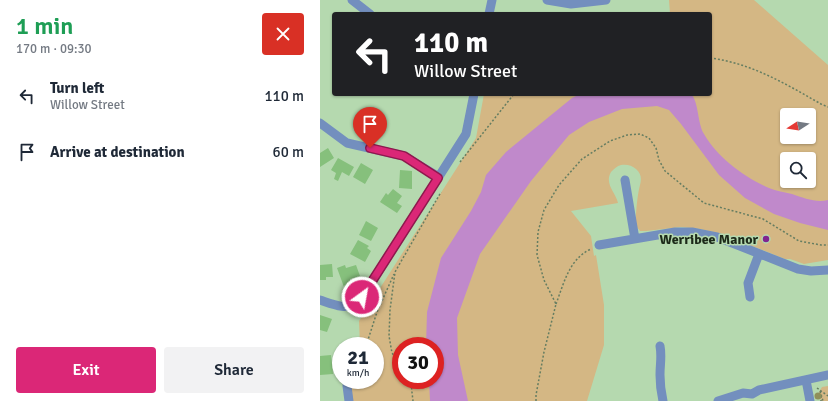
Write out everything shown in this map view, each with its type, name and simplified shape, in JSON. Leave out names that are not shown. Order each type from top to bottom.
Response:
[{"type":"street","points":[[352,0],[367,12]]},
{"type":"street","points":[[489,12],[492,0]]},
{"type":"street","points":[[547,0],[571,4],[606,0]]},
{"type":"street","points":[[320,300],[340,306],[353,306],[362,297],[466,134],[474,96]]},
{"type":"street","points":[[321,125],[347,143],[404,156],[438,178]]},
{"type":"street","points":[[625,180],[634,239]]},
{"type":"street","points":[[599,245],[676,232],[692,232],[717,237],[798,269],[811,271],[828,270]]},
{"type":"street","points":[[750,297],[748,283],[759,254]]},
{"type":"street","points":[[660,346],[662,357],[660,387],[663,401]]},
{"type":"street","points":[[718,401],[743,393],[752,394],[759,390],[828,376]]},
{"type":"street","points":[[806,380],[810,401]]},
{"type":"street","points":[[347,389],[349,401]]},
{"type":"path","points":[[712,58],[750,68],[763,73],[828,107]]},
{"type":"path","points":[[457,166],[512,96]]},
{"type":"path","points":[[369,337],[377,312],[395,272],[441,192]]},
{"type":"path","points":[[556,304],[568,272],[576,259],[584,252],[599,245]]},
{"type":"path","points":[[392,353],[389,336],[390,310],[395,272]]},
{"type":"path","points":[[412,389],[413,401]]},
{"type":"shaded area","points":[[669,0],[754,0],[828,65],[828,260],[804,264],[790,259],[785,259],[722,234],[700,229],[681,227],[640,231],[636,226],[636,220],[641,178],[636,169],[627,165],[617,167],[609,176],[611,188],[618,203],[571,211],[591,236],[594,256],[596,255],[604,305],[604,345],[587,401],[353,401],[350,389],[384,389],[384,337],[360,337],[359,321],[476,138],[484,96],[712,96],[712,12],[670,12]]},
{"type":"shaded area","points":[[576,96],[692,96],[704,134],[724,159],[750,178],[769,188],[810,200],[828,200],[828,230],[800,223],[774,214],[745,198],[719,175],[669,110],[657,106],[622,109],[589,122],[569,135],[531,181],[480,254],[457,318],[458,355],[468,401],[430,401],[429,389],[444,389],[444,337],[426,337],[427,312],[441,258],[471,211],[481,192],[486,175],[506,152]]},
{"type":"shaded area","points":[[828,386],[828,401],[821,401],[819,392],[822,387]]},
{"type":"building","points":[[328,148],[334,158],[320,167],[320,153]]},
{"type":"building","points":[[338,158],[354,167],[349,176],[342,172],[338,181],[334,179],[336,173],[331,170]]},
{"type":"building","points":[[361,163],[373,170],[365,184],[353,177]]},
{"type":"building","points":[[400,170],[412,171],[412,189],[399,188]]},
{"type":"building","points":[[393,189],[402,196],[397,203],[402,206],[397,213],[380,202],[386,193],[388,195]]},
{"type":"building","points":[[366,221],[378,228],[371,241],[359,235]]},
{"type":"building","points":[[358,240],[369,246],[367,248],[371,251],[365,262],[350,254]]},
{"type":"building","points":[[332,264],[333,277],[326,277],[326,280],[320,280],[320,265]]},
{"type":"building","points":[[345,265],[346,268],[356,265],[360,276],[350,279],[352,284],[344,287],[337,268]]},
{"type":"building","points":[[320,315],[332,319],[327,332],[320,330]]},
{"type":"building","points":[[331,355],[332,374],[320,375],[320,356]]},
{"type":"place","name":"Werribee Manor","points":[[766,239]]},
{"type":"route","points":[[362,297],[438,178],[404,156],[370,148]]}]
